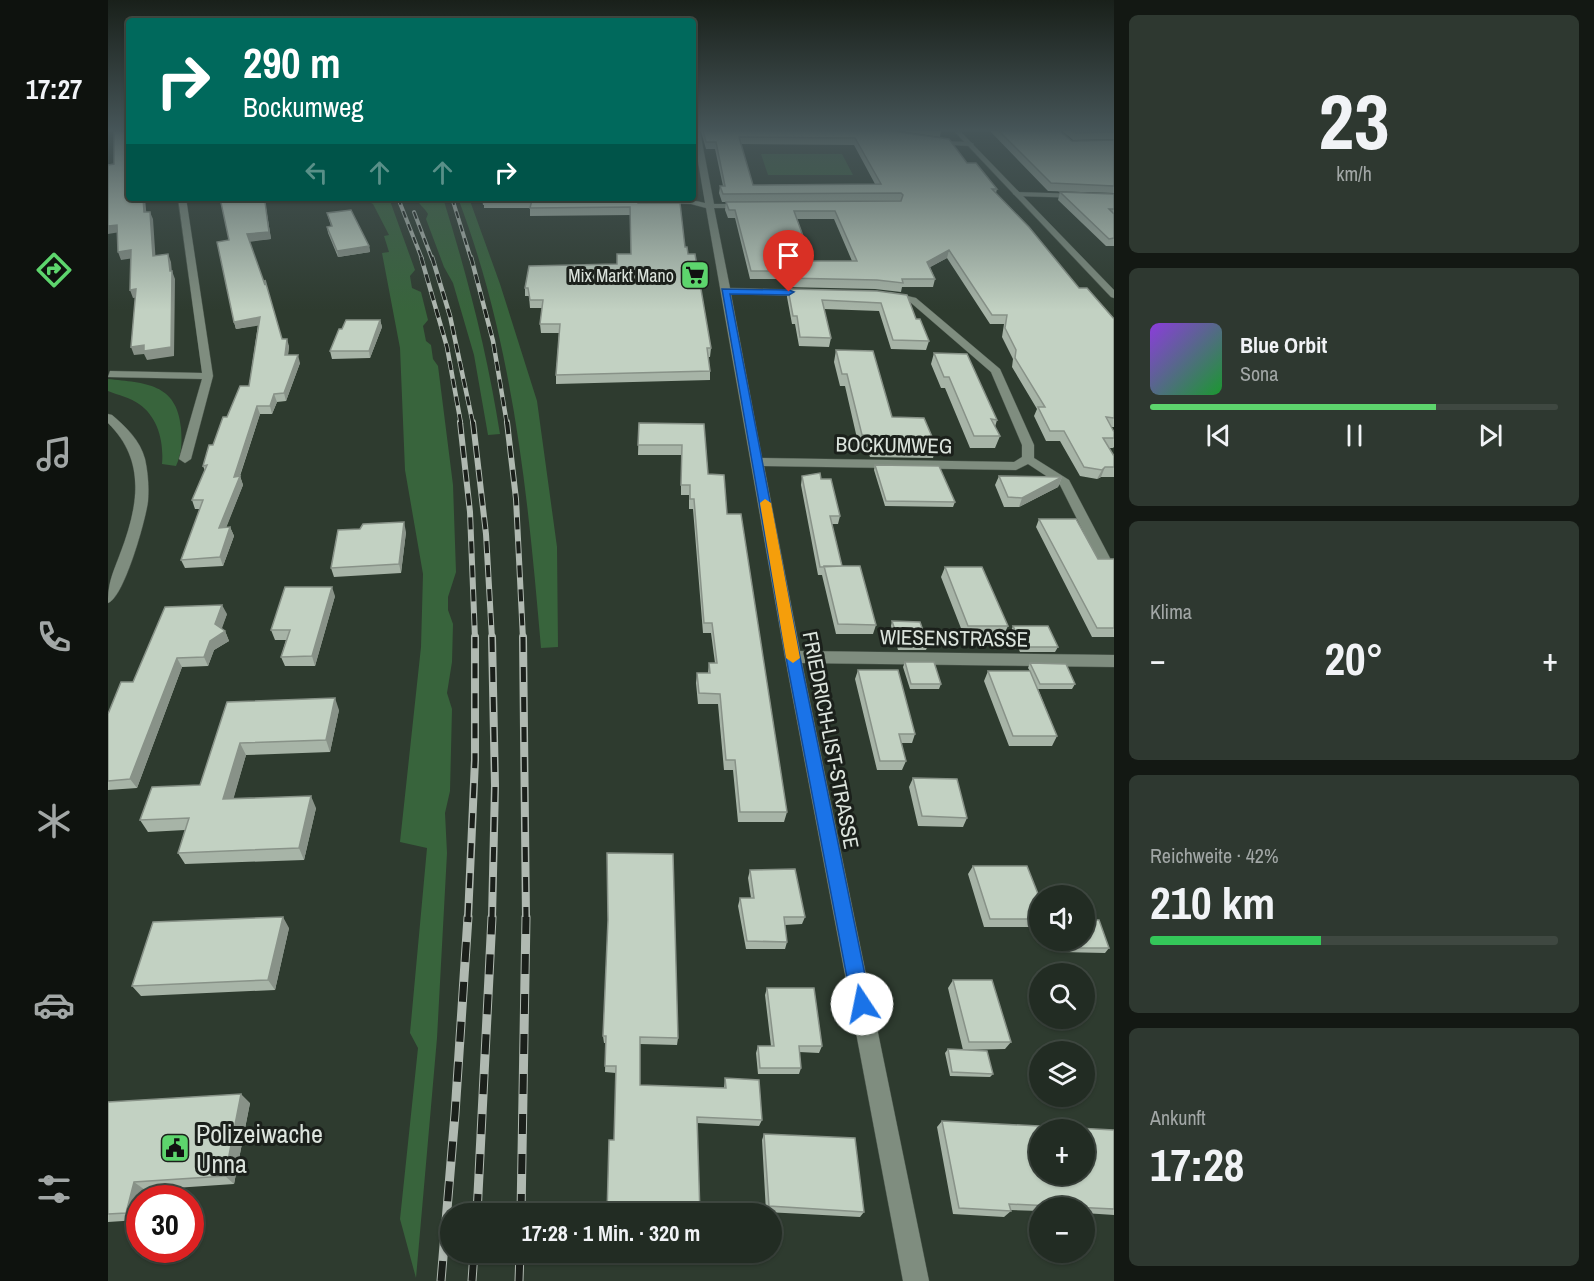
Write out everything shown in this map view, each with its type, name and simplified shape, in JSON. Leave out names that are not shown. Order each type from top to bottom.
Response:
[{"type":"street","name":"FRIEDRICH-LIST-STRASSE","points":[[708,191],[793,657],[916,1281]]},
{"type":"street","points":[[1014,191],[1114,295]]},
{"type":"street","points":[[1017,194],[1114,197]]},
{"type":"street","points":[[182,201],[208,376],[185,459]]},
{"type":"street","points":[[680,201],[710,206],[757,206]]},
{"type":"street","points":[[725,291],[818,293]]},
{"type":"street","points":[[875,294],[894,295],[913,300],[996,371],[1028,445],[1028,459],[1065,483],[1103,558]]},
{"type":"street","points":[[110,374],[208,376]]},
{"type":"street","points":[[108,417],[127,434],[136,452],[142,471],[143,494],[139,518],[108,598]]},
{"type":"street","name":"BOCKUMWEG","points":[[758,462],[1005,466],[1016,465],[1028,459]]},
{"type":"street","name":"WIESENSTRASSE","points":[[793,657],[1114,661]]},
{"type":"green space","points":[[367,201],[390,201],[415,270],[410,276],[412,288],[421,292],[428,320],[423,326],[426,341],[431,345],[433,359],[438,366],[453,485],[456,572],[448,597],[448,610],[453,624],[452,662],[447,693],[452,709],[450,791],[445,813],[447,853],[437,1038],[416,1278],[400,1219],[418,1048],[410,1033],[427,848],[400,842],[421,647],[423,574],[405,470],[400,348],[382,253],[389,252],[384,236],[389,235],[373,204]]},
{"type":"green space","points":[[418,201],[444,201],[476,315],[500,434],[488,435],[474,355],[453,283],[444,267],[426,219],[428,214]]},
{"type":"green space","points":[[459,201],[470,201],[500,284],[537,401],[557,547],[558,647],[541,648],[524,477],[515,420],[505,364],[477,253]]},
{"type":"green space","points":[[108,379],[146,384],[166,394],[173,402],[181,428],[180,452],[176,466],[162,464],[161,439],[146,409],[128,398],[108,391]]},
{"type":"building","points":[[108,191],[126,191],[126,201],[143,201],[144,212],[150,212],[153,256],[168,254],[170,271],[172,271],[171,347],[144,351],[144,345],[131,347],[136,289],[130,290],[131,250],[118,252],[117,225],[108,226]]},
{"type":"building","points":[[722,191],[994,191],[1029,227],[1079,288],[1087,288],[1114,319],[1114,418],[1106,417],[1114,432],[1114,438],[1103,438],[1114,456],[1114,467],[1105,467],[1102,470],[1084,467],[1064,431],[1050,431],[1038,407],[1045,407],[1015,358],[1016,350],[1005,328],[1007,315],[992,315],[949,250],[927,262],[935,279],[902,279],[903,283],[877,280],[786,278],[785,271],[751,271],[735,210],[729,210],[726,202],[901,201],[903,195],[901,193],[723,194]],"holes":[[[794,211],[835,211],[857,261],[812,261]]]},
{"type":"building","points":[[1060,192],[1114,194],[1114,209],[1109,209],[1114,214],[1114,238],[1109,239]]},
{"type":"building","points":[[221,201],[265,202],[269,232],[247,234],[265,285],[265,280],[282,339],[287,339],[285,355],[298,355],[284,393],[274,394],[270,406],[257,406],[234,477],[240,476],[219,528],[230,527],[220,557],[181,560],[203,500],[192,500],[207,465],[203,466],[209,445],[213,445],[223,417],[227,417],[240,386],[249,386],[260,317],[234,322],[217,242],[229,240]]},
{"type":"building","points":[[532,201],[680,203],[685,247],[687,247],[688,254],[695,254],[711,348],[707,348],[710,371],[556,375],[560,324],[540,324],[543,300],[530,300],[528,288],[525,288],[529,266],[617,264],[617,254],[631,254],[630,207],[530,208]]},
{"type":"building","points":[[351,210],[369,246],[337,251],[327,227],[332,226],[327,213]]},
{"type":"building","points":[[788,289],[877,291],[907,295],[916,319],[920,319],[929,341],[893,340],[881,303],[822,300],[831,338],[800,337],[797,316],[793,316]]},
{"type":"building","points":[[346,320],[380,320],[369,351],[330,351],[339,329],[342,329]]},
{"type":"building","points":[[836,350],[873,351],[892,417],[924,418],[936,446],[873,445],[869,435],[862,435],[847,374],[842,374]]},
{"type":"building","points":[[934,353],[967,354],[997,420],[991,419],[1000,436],[974,436],[949,377],[944,377]]},
{"type":"building","points":[[639,423],[704,424],[708,474],[724,475],[727,514],[741,514],[787,812],[740,812],[735,760],[726,760],[720,694],[699,693],[697,673],[710,673],[709,663],[717,663],[712,623],[704,623],[694,499],[690,499],[690,485],[681,485],[682,445],[638,445]]},
{"type":"building","points":[[875,465],[939,466],[955,502],[886,501]]},
{"type":"building","points":[[820,473],[821,479],[831,479],[840,516],[830,516],[842,566],[820,567],[802,476]]},
{"type":"building","points":[[999,476],[1062,477],[1022,498],[1008,497]]},
{"type":"building","points":[[1039,519],[1076,519],[1098,559],[1114,559],[1114,628],[1097,628]]},
{"type":"building","points":[[404,522],[399,564],[331,568],[338,530],[360,529],[363,524]]},
{"type":"building","points":[[824,566],[860,566],[876,625],[838,624]]},
{"type":"building","points":[[945,567],[982,567],[1008,626],[968,626]]},
{"type":"building","points":[[285,587],[332,587],[312,656],[281,657],[290,630],[271,630]]},
{"type":"building","points":[[222,605],[215,624],[225,631],[210,641],[204,657],[177,658],[130,779],[108,781],[108,714],[121,682],[133,682],[165,607]]},
{"type":"building","points":[[892,621],[920,622],[928,645],[900,645]]},
{"type":"building","points":[[1013,626],[1048,626],[1058,647],[1023,647]]},
{"type":"building","points":[[905,662],[934,662],[941,684],[911,684]]},
{"type":"building","points":[[1030,663],[1066,664],[1075,684],[1040,684]]},
{"type":"building","points":[[858,670],[898,670],[915,734],[899,734],[906,761],[880,761]]},
{"type":"building","points":[[988,671],[1030,671],[1057,736],[1013,736]]},
{"type":"building","points":[[335,698],[326,740],[240,743],[223,799],[311,796],[299,848],[178,853],[189,818],[140,820],[152,787],[200,785],[227,702]]},
{"type":"building","points":[[913,778],[957,779],[967,818],[922,816]]},
{"type":"building","points":[[607,853],[673,854],[678,1038],[640,1037],[640,1085],[726,1088],[725,1078],[759,1080],[762,1120],[697,1117],[700,1203],[607,1203],[609,1140],[614,1140],[616,1066],[605,1066],[606,1036],[603,1036],[608,920]]},
{"type":"building","points":[[973,866],[1027,866],[1034,885],[1029,885],[1029,919],[990,919]]},
{"type":"building","points":[[795,869],[805,917],[784,917],[787,942],[747,941],[740,898],[754,898],[750,870]]},
{"type":"building","points":[[283,917],[268,980],[132,986],[153,922]]},
{"type":"building","points":[[1095,920],[1099,920],[1109,948],[1095,948]]},
{"type":"building","points":[[953,980],[992,980],[1011,1042],[969,1042]]},
{"type":"building","points":[[767,988],[814,988],[822,1046],[799,1046],[801,1068],[760,1068],[758,1046],[774,1046]]},
{"type":"building","points":[[948,1049],[987,1051],[993,1074],[952,1072]]},
{"type":"building","name":"Polizeiwache Unna","points":[[241,1094],[225,1176],[134,1182],[133,1185],[126,1185],[126,1213],[108,1214],[108,1102]]},
{"type":"building","points":[[942,1121],[1029,1126],[1029,1185],[1095,1185],[1095,1129],[1114,1130],[1114,1209],[1095,1208],[1095,1197],[1029,1197],[1029,1205],[1009,1204],[1011,1211],[959,1208]]},
{"type":"building","points":[[764,1134],[855,1138],[864,1212],[782,1207],[782,1203],[769,1203]]},
{"type":"railway","points":[[399,201],[422,259]]},
{"type":"railway","points":[[453,201],[471,259]]},
{"type":"railway","points":[[414,212],[432,259]]},
{"type":"railway","points":[[421,257],[447,347],[461,424]]},
{"type":"railway","points":[[432,257],[450,316],[473,424]]},
{"type":"railway","points":[[471,257],[493,341],[507,424]]},
{"type":"railway","points":[[460,422],[470,512],[475,639]]},
{"type":"railway","points":[[473,422],[486,534],[492,639]]},
{"type":"railway","points":[[507,422],[516,499],[523,639]]},
{"type":"railway","points":[[492,637],[495,786],[492,918]]},
{"type":"railway","points":[[523,637],[526,917]]},
{"type":"railway","points":[[468,918],[475,760],[475,639]]},
{"type":"railway","points":[[441,1281],[468,917]]},
{"type":"railway","points":[[478,1203],[492,917]]},
{"type":"railway","points":[[521,1203],[526,917]]},
{"type":"railway","points":[[472,1281],[473,1263]]},
{"type":"railway","points":[[519,1281],[520,1263]]},
{"type":"slow traffic","points":[[765,503],[793,658]]},
{"type":"place","name":"Mix Markt Mano","points":[[695,275]]},
{"type":"place","name":"Polizeiwache Unna","points":[[175,1148]]},
{"type":"route","points":[[789,292],[725,291],[793,657],[862,1004]]}]
